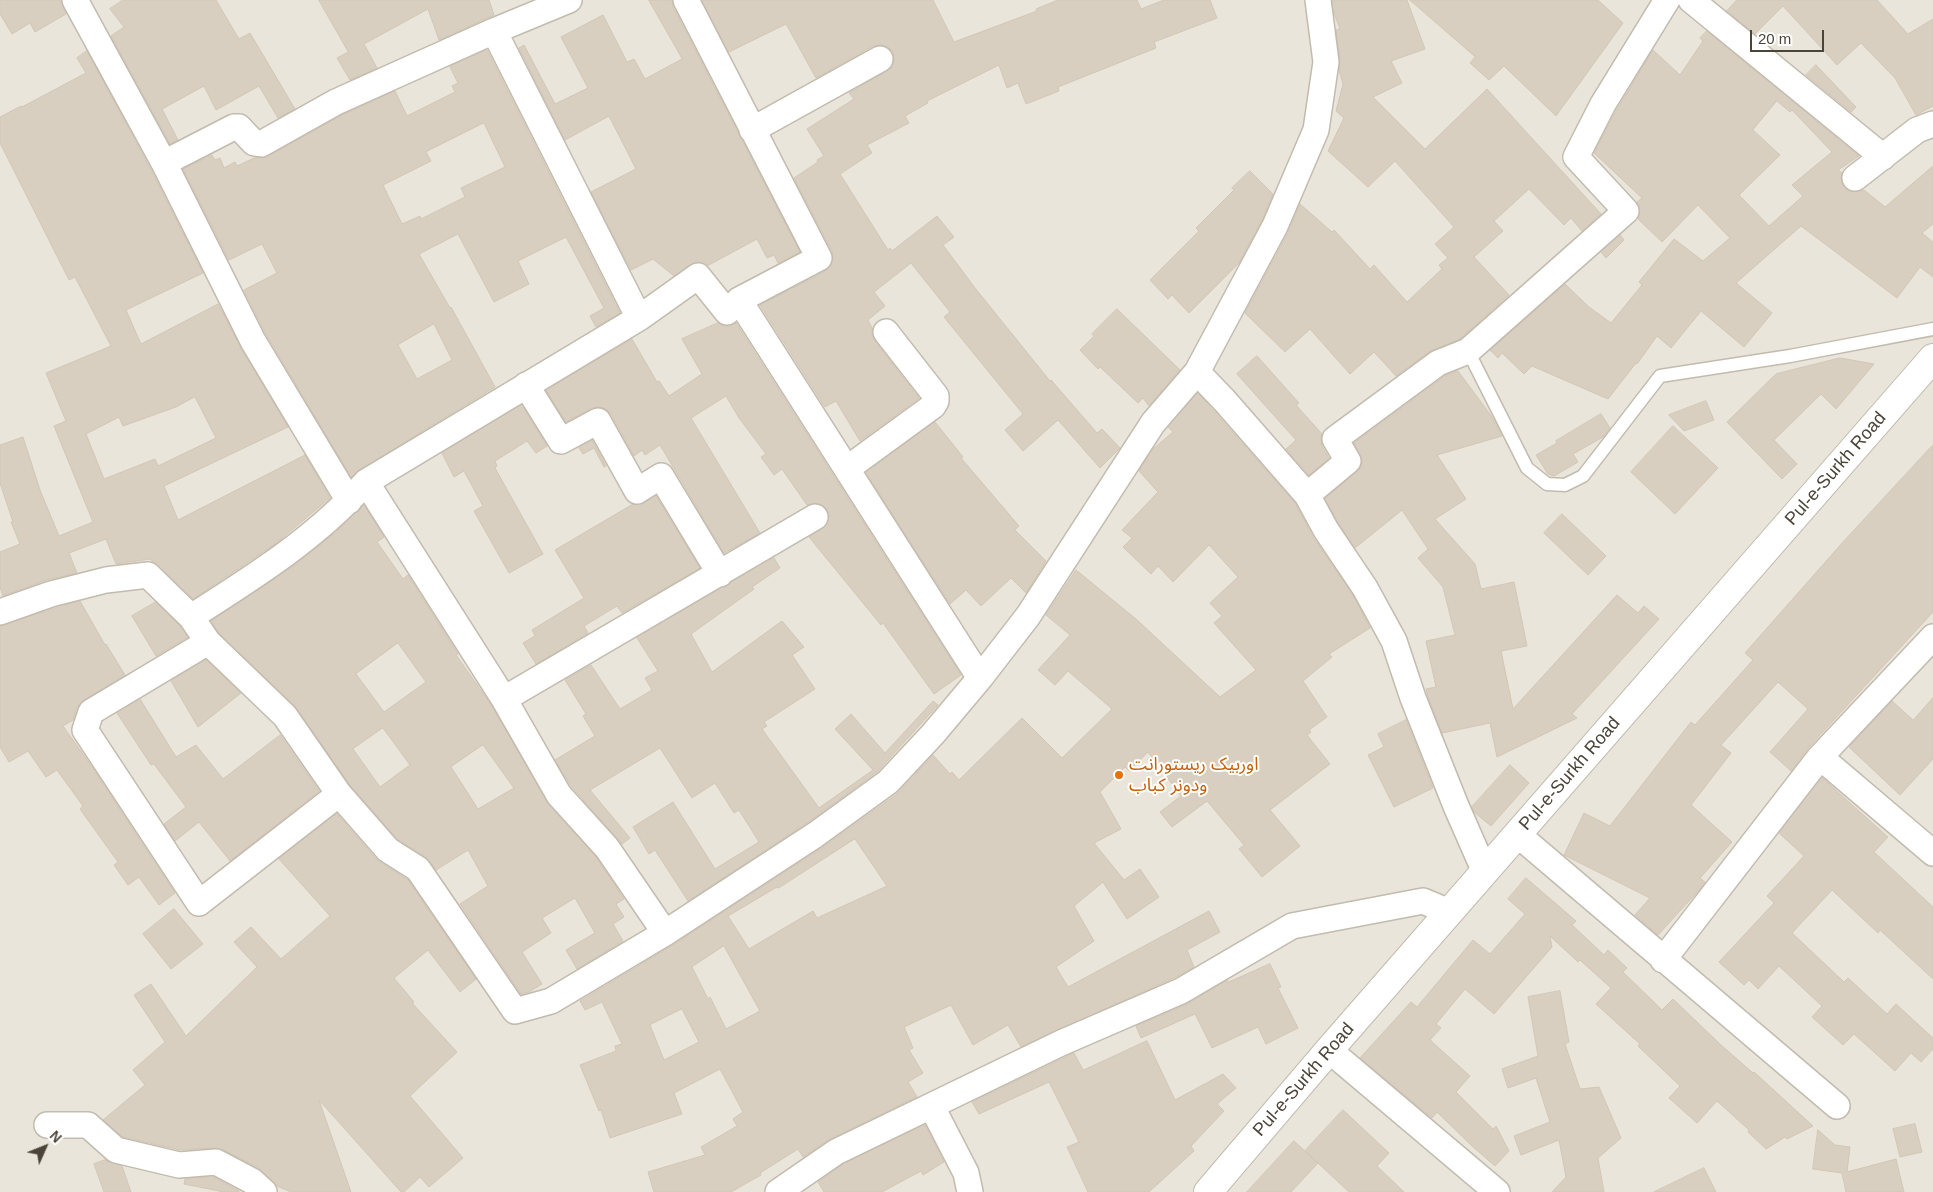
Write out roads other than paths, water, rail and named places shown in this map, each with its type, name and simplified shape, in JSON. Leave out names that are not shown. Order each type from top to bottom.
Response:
[{"type":"street","points":[[74,0],[164,163],[253,341],[349,501]]},
{"type":"street","points":[[164,163],[234,126],[239,127],[254,143],[260,144],[336,102],[566,0]]},
{"type":"street","points":[[191,617],[264,571],[318,530],[366,482],[639,318],[698,276],[727,312],[739,300],[819,258],[686,0]]},
{"type":"street","points":[[0,612],[51,594],[97,582],[148,575],[191,617],[208,642],[285,716],[339,794],[388,850],[418,868],[515,1012],[551,1001],[665,933],[815,835],[888,782],[933,734],[1028,616],[1153,422],[1196,372],[1275,226],[1316,130],[1326,62],[1318,0]]},
{"type":"street","points":[[1307,495],[1348,461],[1335,439],[1438,363],[1468,351],[1626,211],[1576,157],[1603,104],[1667,0]]},
{"type":"street","points":[[1691,0],[1883,157]]},
{"type":"street","points":[[494,31],[639,318]]},
{"type":"street","points":[[752,130],[880,59]]},
{"type":"street","points":[[1855,178],[1917,130],[1933,124]]},
{"type":"street","points":[[739,300],[848,468],[980,678]]},
{"type":"street","points":[[848,468],[932,406],[936,401],[936,396],[886,332]]},
{"type":"street","name":"Pul-e-Surkh Road","points":[[1208,1192],[1329,1050],[1933,358]]},
{"type":"street","points":[[1196,372],[1224,400],[1307,495],[1326,530],[1365,588],[1394,641],[1413,698],[1456,806],[1485,872]]},
{"type":"street","points":[[526,385],[561,441],[598,421],[637,491],[661,476],[720,574]]},
{"type":"street","points":[[366,482],[504,699],[560,795],[607,848],[665,933]]},
{"type":"street","points":[[504,699],[815,517]]},
{"type":"street","points":[[1663,960],[1820,757],[1933,636]]},
{"type":"street","points":[[208,642],[91,712],[84,730],[199,904],[339,794]]},
{"type":"street","points":[[1820,757],[1933,853]]},
{"type":"street","points":[[1517,834],[1837,1106]]},
{"type":"street","points":[[778,1192],[836,1152],[1061,1043],[1181,991],[1292,926],[1423,901],[1449,912]]},
{"type":"street","points":[[1329,1050],[1497,1192]]},
{"type":"street","points":[[932,1107],[966,1173],[970,1192]]},
{"type":"street","points":[[47,1125],[88,1126],[116,1150],[179,1165],[216,1162],[252,1181],[264,1192]]},
{"type":"lane","points":[[1468,351],[1527,468],[1547,484],[1564,485],[1583,476],[1660,376],[1790,356],[1933,329]]},
{"type":"place","name":"اوربیک ریستورانت ودونر کباب","points":[[1119,775]]}]
